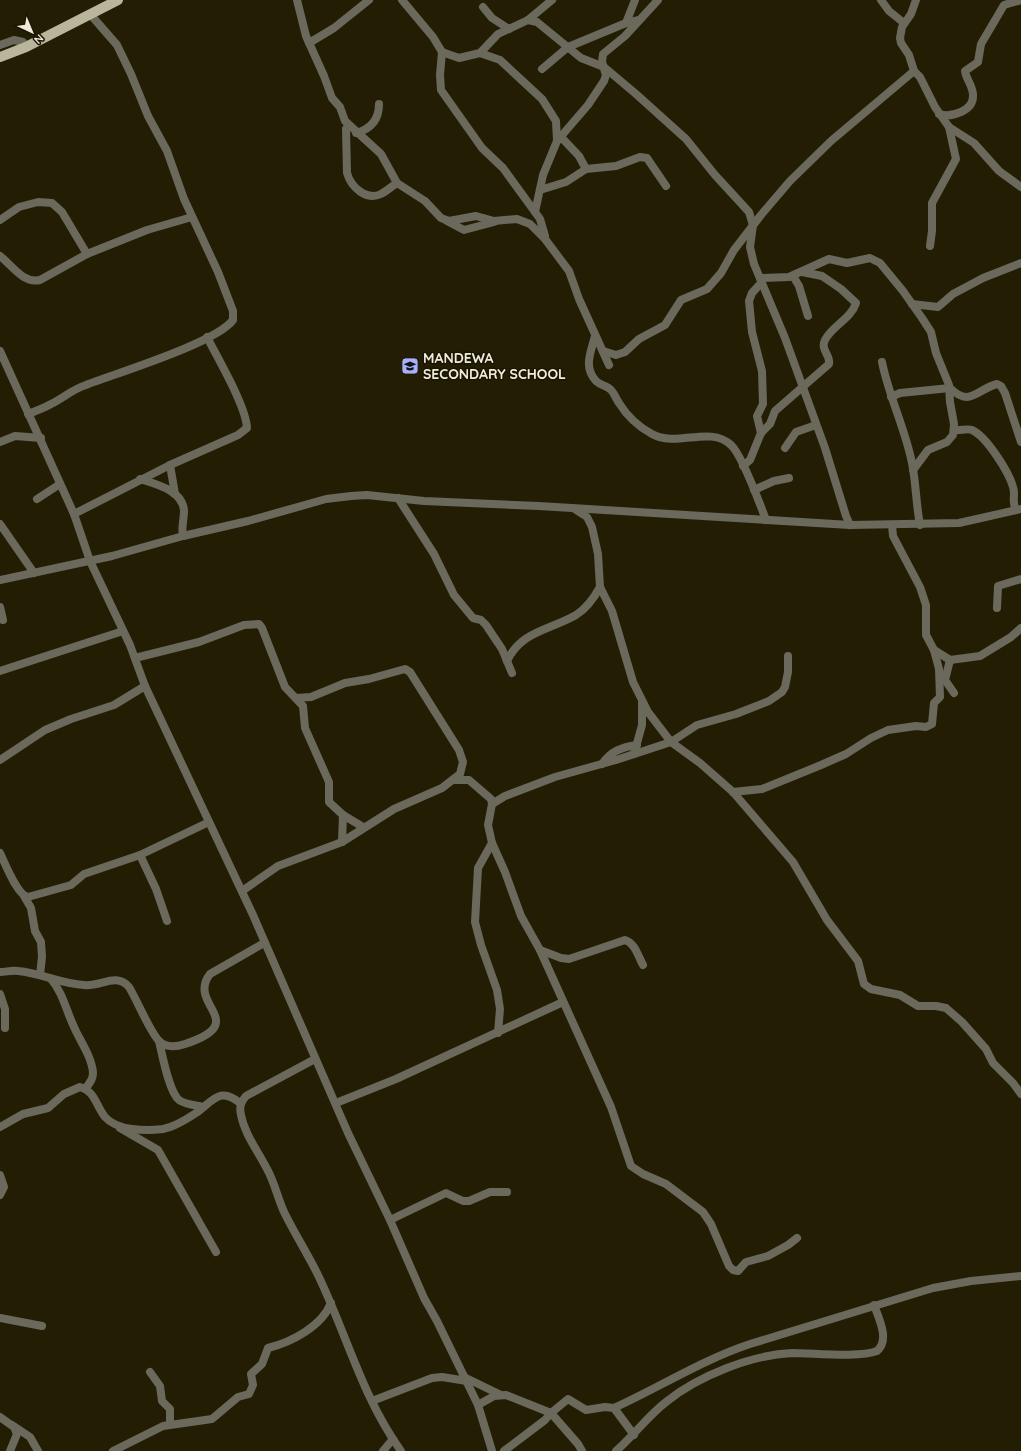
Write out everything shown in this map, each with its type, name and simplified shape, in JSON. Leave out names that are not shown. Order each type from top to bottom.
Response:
[{"type":"main road","points":[[0,57],[26,47],[118,0]]},
{"type":"street","points":[[297,0],[309,43],[332,98],[341,111],[345,121],[380,154],[397,183],[425,201],[445,220],[452,221],[476,216],[494,221],[517,219],[525,221],[538,230],[569,271],[595,336],[609,365]]},
{"type":"street","points":[[309,43],[334,28],[369,0]]},
{"type":"street","points":[[402,0],[432,37],[442,52],[459,58],[480,52],[498,34],[528,20],[552,0]]},
{"type":"street","points":[[626,23],[635,0]]},
{"type":"street","points":[[535,212],[543,176],[559,139],[588,105],[604,81],[606,75],[601,58],[603,54],[625,36],[657,0]]},
{"type":"street","points":[[881,0],[889,11],[904,24]]},
{"type":"street","points":[[916,0],[911,14],[900,32],[900,41],[909,55],[914,71],[924,84],[939,114],[949,127],[974,143],[999,171],[1021,187]]},
{"type":"street","points":[[939,114],[953,116],[972,101],[973,94],[965,71],[978,62],[981,44],[1004,5],[1021,0]]},
{"type":"street","points":[[483,7],[492,18],[509,29]]},
{"type":"street","points":[[28,414],[51,404],[84,385],[153,360],[207,337],[229,325],[233,320],[233,311],[218,272],[192,217],[167,151],[148,116],[131,74],[117,46],[90,14]]},
{"type":"street","points":[[528,20],[537,22],[581,58],[604,67],[686,139],[710,169],[749,212],[753,225],[751,251],[761,280],[785,338],[850,525]]},
{"type":"street","points":[[542,69],[568,47],[626,23],[639,20]]},
{"type":"street","points":[[0,45],[14,40],[23,42],[26,47]]},
{"type":"street","points":[[442,52],[440,75],[441,90],[482,148],[503,168],[540,219],[545,239]]},
{"type":"street","points":[[480,52],[500,60],[542,99],[554,116],[559,139],[579,156],[586,169]]},
{"type":"street","points":[[603,351],[616,354],[621,353],[639,339],[665,325],[681,300],[704,292],[712,285],[753,225],[776,196],[831,141],[883,95],[914,71]]},
{"type":"street","points":[[356,133],[365,130],[375,122],[378,116],[379,104]]},
{"type":"street","points":[[930,246],[932,231],[932,203],[956,159],[949,127]]},
{"type":"street","points":[[346,129],[347,173],[349,180],[357,190],[371,196],[378,195],[397,183]]},
{"type":"street","points":[[540,190],[566,182],[586,169],[616,166],[644,157],[649,161],[666,186]]},
{"type":"street","points":[[0,220],[19,207],[38,202],[52,203],[62,212],[88,254]]},
{"type":"street","points":[[0,256],[20,274],[35,282],[88,254],[147,230],[192,217]]},
{"type":"street","points":[[761,433],[757,416],[763,404],[762,371],[752,332],[750,301],[752,293],[761,280],[793,276],[829,260],[847,263],[873,258],[890,275],[931,332],[936,353],[950,388],[950,402],[954,430],[953,435],[947,442],[932,448],[923,455],[913,470]]},
{"type":"street","points":[[912,304],[938,306],[947,298],[983,278],[1021,263]]},
{"type":"street","points":[[743,466],[750,460],[761,433],[770,424],[775,411],[828,364],[829,359],[824,350],[825,341],[851,312],[856,303],[841,289],[822,276],[802,272]]},
{"type":"street","points":[[793,276],[799,286],[808,316]]},
{"type":"street","points":[[595,336],[588,364],[596,381],[611,389],[624,411],[636,422],[663,439],[673,440],[695,436],[712,437],[727,442],[735,449],[766,520]]},
{"type":"street","points":[[74,514],[140,479],[238,435],[247,428],[247,421],[235,392],[207,337]]},
{"type":"street","points":[[1,356],[74,514],[90,562],[135,658],[145,686],[242,891],[348,1133],[390,1220],[424,1298],[478,1405],[492,1451]]},
{"type":"street","points":[[882,362],[891,397],[901,423],[913,470],[920,525]]},
{"type":"street","points":[[950,388],[958,396],[969,397],[981,393],[995,384],[1001,386],[1007,398],[1021,442]]},
{"type":"street","points":[[891,397],[900,393],[950,388]]},
{"type":"street","points":[[785,448],[796,432],[816,425]]},
{"type":"street","points":[[0,580],[90,562],[183,536],[340,497],[367,495],[424,501],[574,508],[850,525],[920,525],[966,522],[1018,510],[1013,504],[1013,486],[992,449],[972,430],[954,430]]},
{"type":"street","points":[[0,442],[15,436],[40,438]]},
{"type":"street","points":[[170,465],[175,494]]},
{"type":"street","points":[[754,490],[774,480],[789,478]]},
{"type":"street","points":[[140,479],[175,494],[184,506],[182,529],[183,536]]},
{"type":"street","points":[[37,499],[60,484]]},
{"type":"street","points":[[398,498],[434,554],[454,595],[473,618],[481,620],[486,625],[507,660],[512,673]]},
{"type":"street","points":[[574,508],[587,517],[592,527],[598,554],[600,587],[612,611],[628,668],[641,699],[654,720],[671,742],[700,763],[733,792],[798,868],[827,920],[858,961],[864,984],[871,988],[900,995],[918,1006],[936,1006],[946,1008],[957,1017],[986,1049],[993,1063],[1013,1083],[1021,1094]]},
{"type":"street","points":[[0,524],[34,574]]},
{"type":"street","points":[[733,792],[762,789],[846,754],[871,738],[888,730],[916,726],[929,726],[933,722],[934,703],[939,698],[940,694],[939,670],[934,650],[926,635],[926,605],[893,536],[892,525]]},
{"type":"street","points":[[997,608],[998,586],[1021,579]]},
{"type":"street","points":[[507,660],[511,652],[522,640],[576,615],[585,608],[600,587]]},
{"type":"street","points":[[0,607],[3,620]]},
{"type":"street","points":[[135,658],[199,642],[244,625],[259,624],[262,628],[285,687],[303,706],[305,728],[326,773],[330,790],[329,802],[343,815],[363,827]]},
{"type":"street","points":[[934,650],[950,660],[982,655],[1011,638],[1021,628]]},
{"type":"street","points":[[0,671],[123,631]]},
{"type":"street","points":[[492,804],[505,796],[555,777],[671,742],[697,726],[736,714],[776,698],[785,687],[788,672],[788,656]]},
{"type":"street","points":[[950,660],[945,680],[954,693]]},
{"type":"street","points":[[242,891],[278,866],[342,842],[363,827],[394,809],[442,788],[455,780],[463,767],[462,758],[449,732],[408,670],[400,669],[380,676],[345,683],[318,695],[296,698]]},
{"type":"street","points":[[0,760],[45,730],[71,719],[114,705],[145,686]]},
{"type":"street","points":[[634,754],[642,720],[641,699]]},
{"type":"street","points":[[602,764],[610,754],[615,751],[637,745]]},
{"type":"street","points":[[455,780],[469,780],[487,795],[492,804],[488,824],[492,843],[505,872],[521,916],[540,950],[611,1107],[631,1166],[643,1174],[666,1184],[703,1212],[711,1224],[729,1266],[738,1271],[746,1262],[768,1256],[788,1245],[797,1238]]},
{"type":"street","points":[[342,842],[343,815]]},
{"type":"street","points":[[24,896],[70,885],[84,874],[140,855],[209,822]]},
{"type":"street","points":[[492,843],[478,868],[475,922],[476,932],[499,999],[498,1032]]},
{"type":"street","points":[[0,853],[19,891],[24,896],[31,908],[35,931],[41,942],[42,957],[40,975]]},
{"type":"street","points":[[140,855],[156,889],[167,921]]},
{"type":"street","points":[[540,950],[561,958],[569,959],[625,940],[630,941],[634,946],[643,965]]},
{"type":"street","points":[[159,1041],[175,1047],[207,1035],[216,1026],[217,1019],[205,997],[204,987],[206,979],[219,968],[264,943]]},
{"type":"street","points":[[0,972],[18,971],[85,986],[112,979],[118,979],[124,982],[137,1000],[159,1041],[167,1072],[177,1098],[203,1107]]},
{"type":"street","points":[[51,979],[63,998],[73,1026],[92,1066],[93,1074],[91,1081],[85,1089]]},
{"type":"street","points":[[0,994],[5,1009],[5,1028]]},
{"type":"street","points":[[336,1103],[370,1090],[563,1002]]},
{"type":"street","points":[[315,1059],[246,1096],[240,1103],[240,1113],[250,1138],[268,1169],[285,1213],[303,1245],[331,1303],[360,1378],[393,1439],[402,1451]]},
{"type":"street","points":[[0,1127],[22,1114],[48,1108],[72,1089],[85,1089],[94,1097],[106,1117],[116,1125],[158,1150],[216,1252]]},
{"type":"street","points":[[116,1125],[144,1129],[166,1128],[186,1119],[212,1099],[220,1095],[229,1096],[240,1103]]},
{"type":"street","points":[[0,1175],[4,1187],[0,1195]]},
{"type":"street","points":[[390,1220],[446,1193],[462,1201],[469,1201],[490,1192],[507,1192]]},
{"type":"street","points":[[504,1451],[545,1420],[568,1399],[586,1410],[605,1406],[614,1408],[730,1351],[803,1329],[874,1305],[956,1283],[1021,1276]]},
{"type":"street","points":[[113,1451],[149,1431],[170,1424],[200,1422],[212,1419],[238,1398],[250,1394],[253,1385],[251,1374],[262,1364],[268,1348],[289,1340],[318,1322],[327,1312],[331,1303]]},
{"type":"street","points":[[616,1451],[671,1398],[693,1385],[742,1362],[791,1354],[855,1354],[877,1351],[884,1343],[874,1305]]},
{"type":"street","points":[[0,1318],[42,1326]]},
{"type":"street","points":[[150,1372],[160,1386],[162,1401],[170,1409],[170,1424]]},
{"type":"street","points":[[372,1402],[432,1378],[442,1377],[466,1379],[501,1395]]},
{"type":"street","points":[[478,1405],[494,1396],[506,1395],[551,1413],[580,1448],[586,1451]]},
{"type":"street","points":[[614,1408],[634,1435]]},
{"type":"street","points":[[0,1417],[25,1433],[38,1451]]},
{"type":"street","points":[[10,1424],[17,1434],[10,1451]]},
{"type":"street","points":[[383,1451],[393,1439]]},
{"type":"place","name":"MANDEWA SECONDARY SCHOOL","points":[[410,366]]}]
